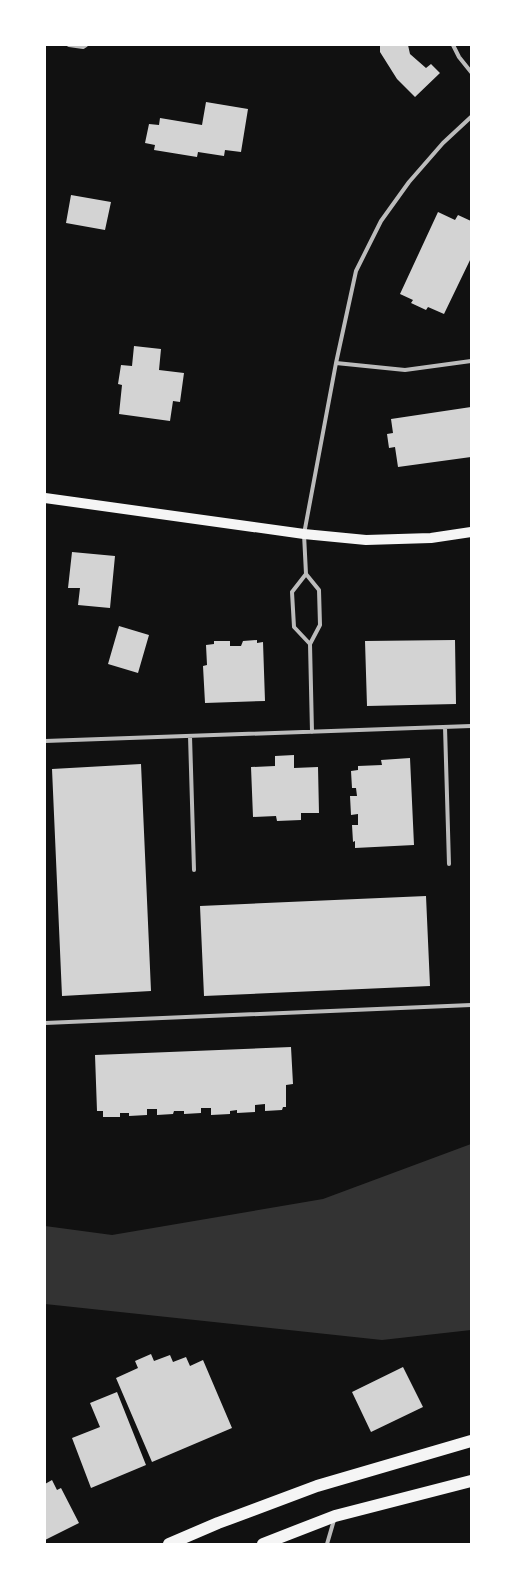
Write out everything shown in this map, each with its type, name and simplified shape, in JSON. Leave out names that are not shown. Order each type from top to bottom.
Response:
[{"type":"main road","points":[[45,498],[304,534],[370,540],[431,538],[471,532]]},
{"type":"main road","points":[[169,1544],[218,1523],[318,1486],[471,1441]]},
{"type":"main road","points":[[263,1544],[334,1516],[471,1481]]},
{"type":"lane","points":[[69,45],[83,47],[86,45]]},
{"type":"lane","points":[[453,45],[459,58],[471,72]]},
{"type":"lane","points":[[312,732],[310,644],[320,625],[319,590],[306,574],[304,534],[336,363],[356,271],[381,221],[409,182],[444,143],[471,117]]},
{"type":"lane","points":[[336,363],[405,370],[471,361]]},
{"type":"lane","points":[[306,574],[292,592],[294,627],[310,644]]},
{"type":"lane","points":[[45,740],[471,726]]},
{"type":"lane","points":[[445,727],[449,864]]},
{"type":"lane","points":[[190,736],[194,870]]},
{"type":"lane","points":[[45,1023],[471,1005]]},
{"type":"lane","points":[[327,1544],[334,1516]]},
{"type":"shaded area","points":[[471,1144],[471,1330],[382,1340],[45,1304],[45,1226],[112,1235],[323,1199]]},
{"type":"building","points":[[380,45],[408,45],[410,54],[426,68],[431,64],[440,73],[415,97],[397,79],[380,52]]},
{"type":"building","points":[[206,102],[248,109],[241,152],[225,150],[224,156],[198,152],[197,157],[154,150],[155,145],[145,143],[149,124],[159,125],[160,118],[202,125]]},
{"type":"building","points":[[71,195],[111,202],[105,230],[66,223]]},
{"type":"building","points":[[438,212],[455,220],[458,215],[471,221],[471,258],[444,314],[428,307],[426,310],[411,303],[413,300],[400,294]]},
{"type":"building","points":[[134,346],[161,349],[159,370],[184,373],[180,402],[173,401],[170,421],[119,414],[122,385],[118,384],[121,365],[132,366]]},
{"type":"building","points":[[471,407],[471,457],[398,467],[395,447],[389,448],[387,434],[393,433],[391,419]]},
{"type":"building","points":[[72,552],[115,556],[110,608],[78,605],[80,588],[68,588]]},
{"type":"building","points":[[119,626],[149,635],[138,673],[108,664]]},
{"type":"building","points":[[257,640],[257,643],[263,642],[265,701],[205,703],[203,666],[207,665],[206,645],[214,644],[214,641],[230,641],[230,646],[241,646],[243,641]]},
{"type":"building","points":[[455,640],[456,704],[367,706],[365,641]]},
{"type":"building","points":[[294,755],[294,768],[318,767],[319,813],[301,813],[301,820],[277,821],[276,816],[253,817],[251,767],[275,766],[275,756]]},
{"type":"building","points":[[410,758],[414,845],[355,848],[352,825],[358,825],[358,814],[351,815],[350,796],[357,796],[356,788],[352,788],[351,771],[358,770],[358,766],[382,765],[381,760]]},
{"type":"building","points":[[141,764],[151,991],[62,996],[52,769]]},
{"type":"building","points":[[426,896],[430,986],[204,996],[200,906]]},
{"type":"building","points":[[291,1047],[293,1084],[286,1085],[286,1107],[283,1107],[282,1110],[265,1111],[265,1104],[255,1105],[255,1112],[237,1113],[237,1110],[230,1111],[230,1114],[211,1115],[211,1108],[201,1108],[201,1113],[184,1114],[184,1111],[174,1111],[173,1114],[157,1115],[157,1109],[147,1109],[147,1115],[129,1116],[129,1113],[120,1113],[120,1117],[103,1117],[103,1111],[97,1111],[95,1055]]},
{"type":"building","points":[[151,1354],[154,1361],[170,1355],[173,1362],[186,1357],[190,1366],[203,1360],[232,1428],[152,1462],[116,1378],[138,1368],[135,1361]]},
{"type":"building","points":[[403,1367],[423,1407],[371,1432],[352,1392]]},
{"type":"building","points":[[117,1392],[146,1465],[91,1488],[72,1438],[100,1427],[90,1403]]},
{"type":"building","points":[[52,1480],[57,1490],[61,1488],[79,1523],[45,1540],[45,1484]]}]
